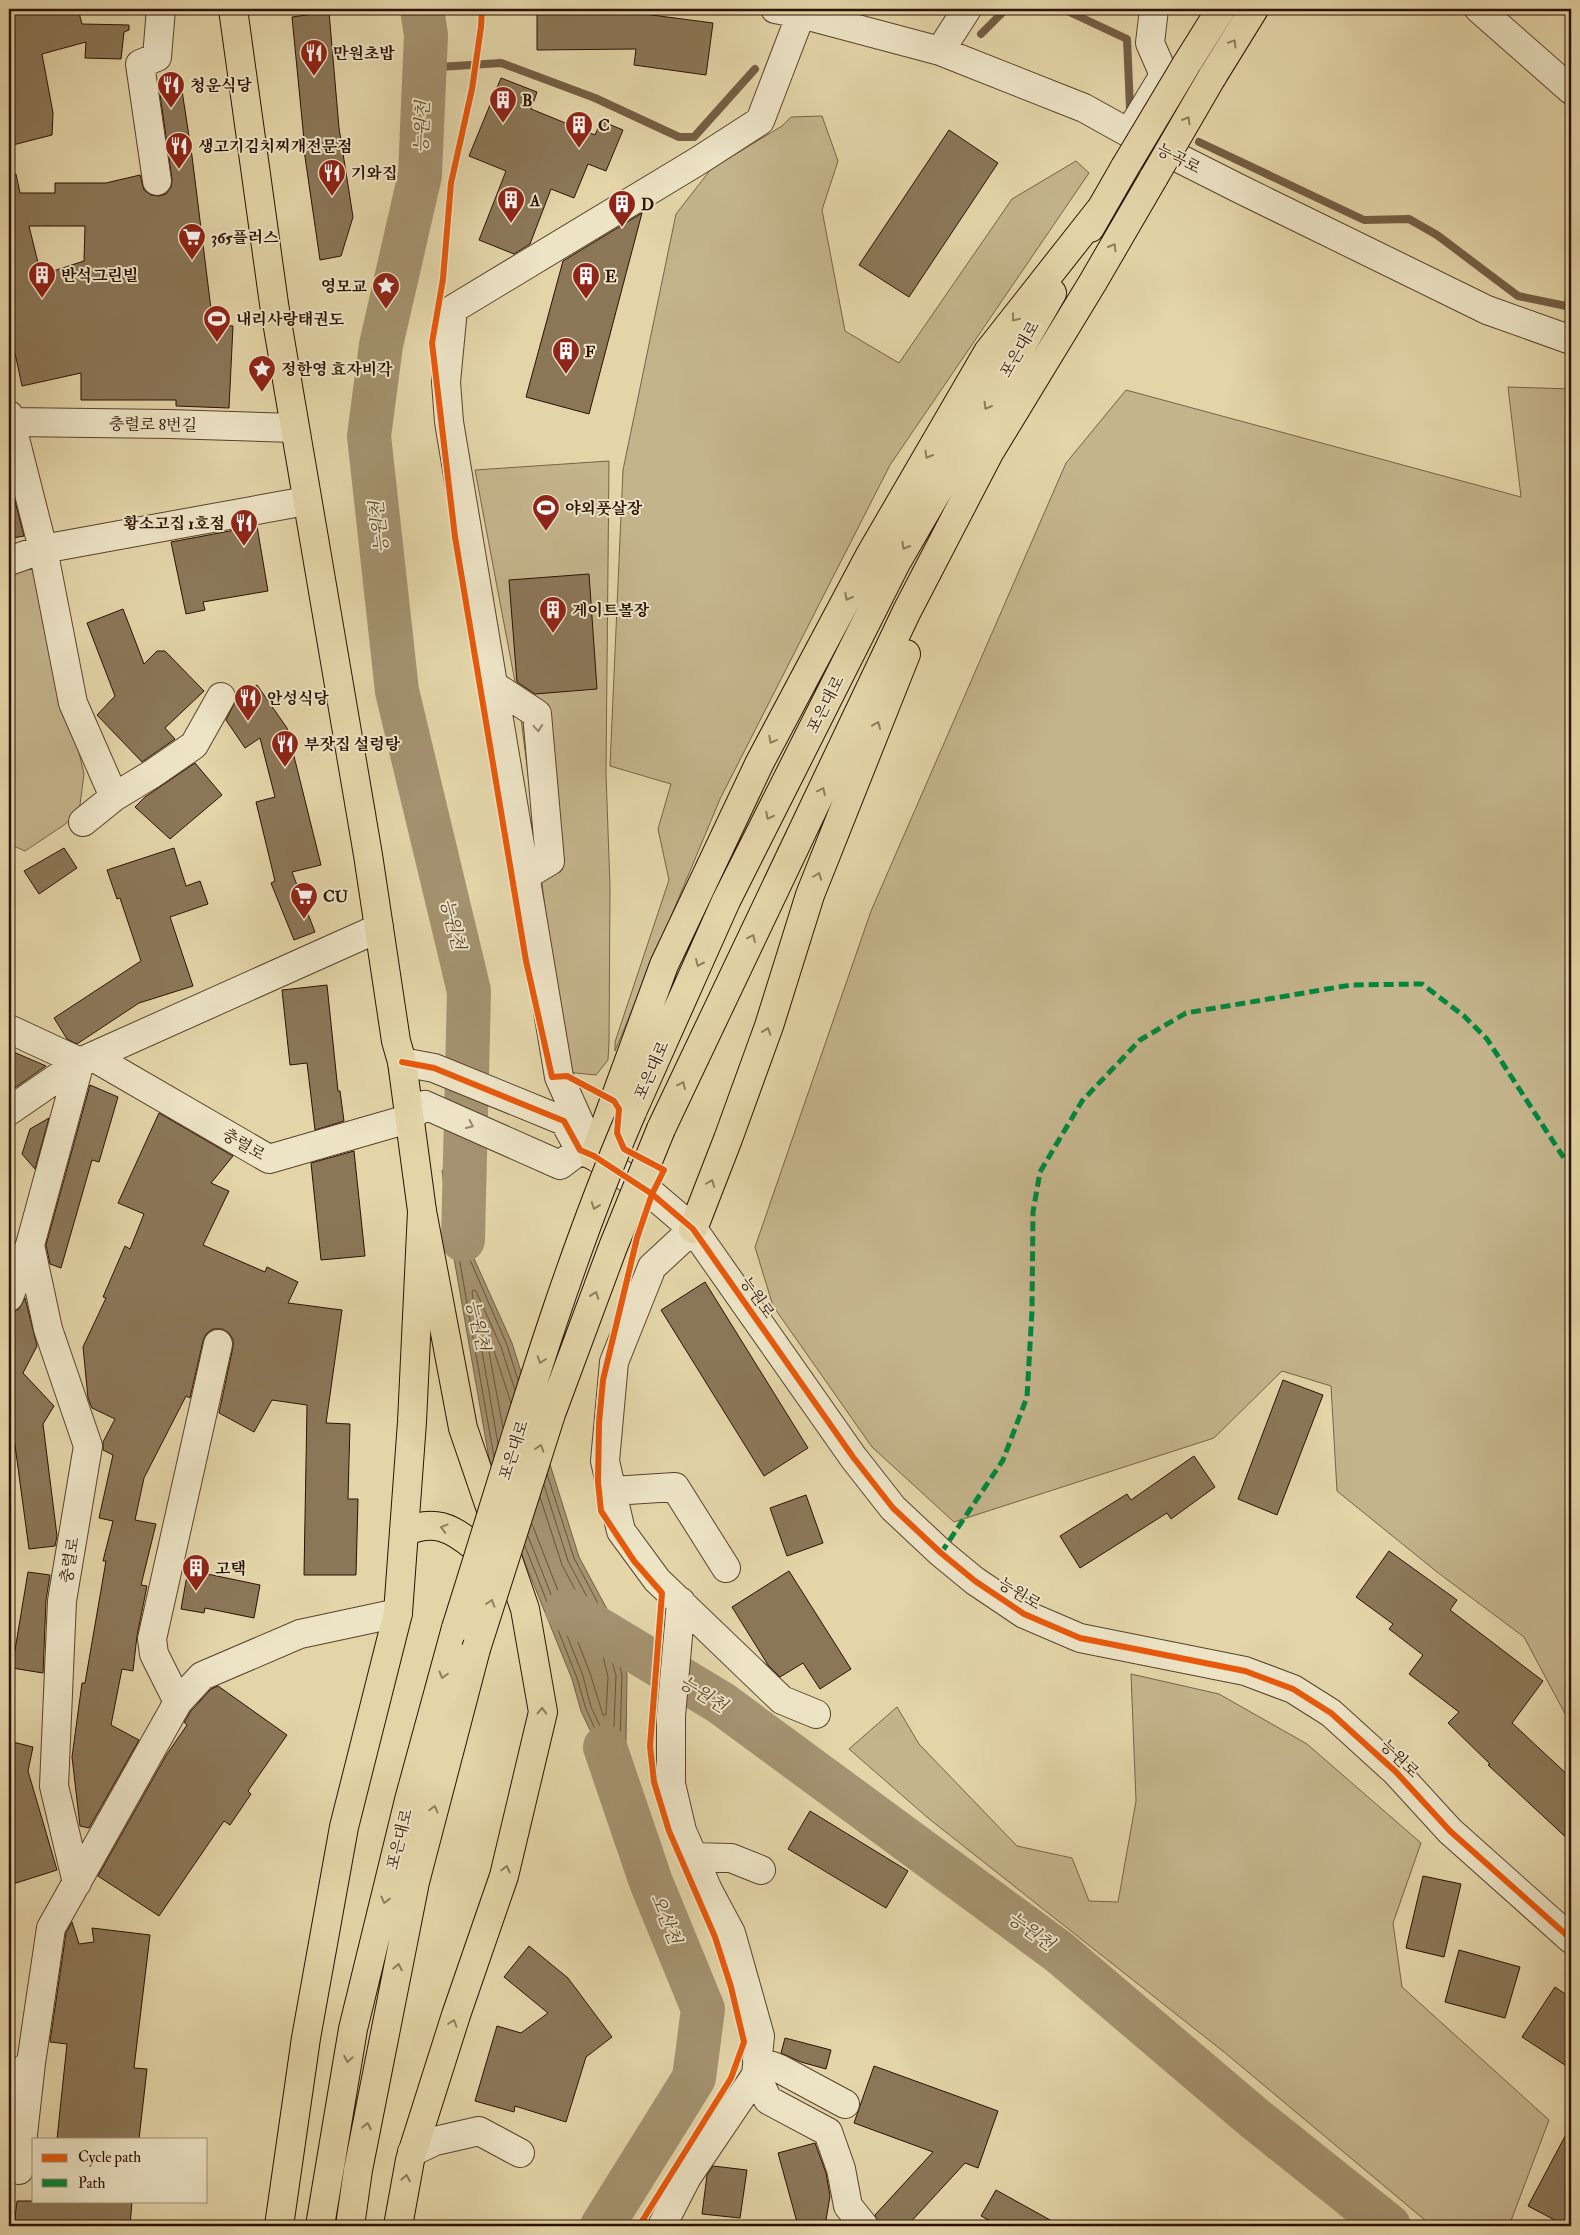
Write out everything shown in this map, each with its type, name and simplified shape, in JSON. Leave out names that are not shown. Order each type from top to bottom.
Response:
[{"type":"main road","points":[[233,9],[274,304],[379,928],[396,1041],[417,1112],[422,1211],[412,1422],[398,1614],[344,1827],[306,2038],[279,2226]]},
{"type":"main road","name":"포은대로","points":[[320,2226],[353,2029],[409,1800],[456,1628],[557,1311],[614,1154],[726,901],[896,563],[1099,211],[1221,9]]},
{"type":"main road","name":"포은대로","points":[[350,2226],[358,2170],[415,1882],[476,1650],[551,1414],[613,1247],[661,1129],[907,611],[988,453],[1093,282],[1212,77],[1254,9]]},
{"type":"main road","points":[[578,1157],[664,965],[760,762],[861,572],[988,352],[1099,211]]},
{"type":"main road","points":[[693,1229],[769,1026],[810,895],[906,653],[967,528],[1093,282]]},
{"type":"main road","points":[[398,2226],[412,2152],[456,2015],[504,1876],[543,1712],[525,1608],[462,1428],[422,1211]]},
{"type":"main road","points":[[404,1532],[418,1526],[434,1525],[456,1531],[492,1560],[520,1593]]},
{"type":"street","points":[[157,181],[140,64],[158,57],[160,9]]},
{"type":"street","points":[[940,52],[967,9]]},
{"type":"street","points":[[1129,133],[1164,75],[1150,43],[1154,9]]},
{"type":"street","points":[[1479,9],[1571,90]]},
{"type":"street","points":[[417,1112],[578,1157],[559,1077],[450,422],[446,382],[453,309],[698,161],[760,120],[788,11]]},
{"type":"street","name":"능곡로","points":[[788,11],[940,52],[1084,108],[1129,133],[1487,310],[1571,340]]},
{"type":"street","name":"충렬로 8번길","points":[[114,797],[73,702],[43,549],[10,418],[294,428]]},
{"type":"street","points":[[9,561],[43,549],[306,501]]},
{"type":"street","points":[[493,685],[537,714],[550,861],[525,876]]},
{"type":"street","points":[[83,822],[114,797],[194,745],[221,697]]},
{"type":"street","points":[[9,1111],[87,1060],[379,928]]},
{"type":"street","points":[[9,1029],[87,1060]]},
{"type":"street","name":"충렬로","points":[[9,1297],[30,1245],[87,1060],[269,1160],[417,1112]]},
{"type":"street","name":"능원로","points":[[402,1062],[434,1068],[564,1121],[578,1157],[652,1194],[693,1229],[853,1457],[893,1508],[940,1553],[975,1581],[1024,1614],[1080,1638],[1244,1672],[1293,1689],[1331,1713],[1396,1772],[1450,1831],[1571,1939]]},
{"type":"street","points":[[693,1229],[652,1267],[614,1362],[606,1461],[621,1530],[657,1580],[782,1700],[816,1714]]},
{"type":"street","name":"충렬로","points":[[30,1245],[48,1329],[88,1446],[62,1602],[54,1786],[77,1883]]},
{"type":"street","points":[[178,1702],[154,1654],[152,1639],[218,1344]]},
{"type":"street","points":[[612,1492],[675,1487],[726,1568]]},
{"type":"street","points":[[662,2226],[687,2177],[756,2068],[760,2036],[731,1933],[708,1890],[682,1831],[671,1784],[671,1716],[681,1603]]},
{"type":"street","points":[[19,2170],[31,2063],[51,1928],[178,1702],[202,1676],[300,1634],[398,1614]]},
{"type":"street","points":[[693,1857],[731,1858],[761,1870]]},
{"type":"street","points":[[9,2081],[31,2063]]},
{"type":"street","points":[[756,2068],[780,2069],[845,2104]]},
{"type":"street","points":[[756,2068],[768,2100],[828,2132],[841,2169],[848,2206],[864,2226]]},
{"type":"street","points":[[412,2152],[435,2141],[479,2131],[520,2153]]},
{"type":"shaded area","points":[[822,116],[838,161],[822,210],[845,331],[899,363],[1012,199],[1076,161],[1089,173],[890,465],[720,799],[615,1051],[615,1042],[669,880],[658,829],[671,784],[610,766],[623,470],[676,214],[711,169],[782,126],[791,117]]},
{"type":"shaded area","points":[[1508,387],[1571,389],[1571,1725],[1524,1637],[1437,1572],[1337,1491],[1331,1386],[1282,1371],[1214,1438],[954,1522],[872,1447],[773,1306],[755,1247],[871,911],[1066,463],[1126,390],[1521,497]]},
{"type":"shaded area","points":[[609,461],[606,773],[610,887],[609,1042],[608,1060],[596,1075],[566,1072],[519,703],[475,470]]},
{"type":"shaded area","points":[[35,566],[84,774],[79,812],[64,825],[25,851],[9,844],[9,572]]},
{"type":"shaded area","points":[[1131,1674],[1219,1694],[1307,1744],[1421,1843],[1393,1923],[1402,1987],[1549,2120],[1509,2226],[1432,2226],[1224,2052],[928,1818],[849,1749],[897,1707],[919,1744],[1017,1846],[1072,1858],[1089,1901],[1118,1902],[1136,1801]]},
{"type":"water","points":[[442,1170],[485,1190],[472,1254],[512,1343],[579,1557],[615,1624],[627,1675],[625,1804],[581,1711],[572,1679],[525,1563],[489,1458],[448,1224]]},
{"type":"building","points":[[9,9],[49,9],[50,14],[78,9],[82,24],[129,25],[129,30],[124,32],[121,59],[85,58],[86,42],[42,54],[53,113],[52,135],[9,146]]},
{"type":"building","points":[[537,9],[629,9],[629,12],[713,23],[706,75],[634,65],[636,49],[537,50]]},
{"type":"building","points":[[329,12],[339,128],[353,217],[341,256],[320,260],[304,150],[292,17]]},
{"type":"building","points":[[501,78],[537,92],[531,109],[595,135],[601,121],[623,130],[606,171],[588,164],[574,198],[551,189],[530,244],[514,254],[479,240],[506,171],[469,156]]},
{"type":"building","points":[[181,84],[213,325],[233,326],[229,408],[176,406],[176,400],[81,400],[81,373],[22,386],[9,325],[9,286],[14,285],[9,266],[9,175],[16,174],[20,193],[55,193],[55,183],[106,183],[140,175],[144,190],[151,195],[159,196],[166,194],[171,187],[172,179],[159,88]],"holes":[[[29,226],[85,226],[84,261],[41,275]]]},
{"type":"building","points":[[949,130],[998,163],[909,297],[859,265]]},
{"type":"building","points":[[642,213],[589,414],[526,397],[563,261]]},
{"type":"building","points":[[14,497],[24,536],[13,538],[9,518],[9,498]]},
{"type":"building","points":[[257,526],[268,591],[203,602],[205,610],[186,614],[171,542]]},
{"type":"building","name":"게이트볼장","points":[[589,574],[597,689],[535,694],[517,682],[509,580]]},
{"type":"building","points":[[123,609],[144,664],[157,651],[165,651],[204,691],[165,728],[175,739],[142,762],[97,715],[115,696],[87,623]]},
{"type":"building","points":[[257,685],[287,728],[321,865],[292,872],[315,932],[294,940],[271,883],[275,881],[256,802],[275,797],[260,738],[245,748],[226,720],[236,700]]},
{"type":"building","points":[[195,763],[222,795],[170,839],[135,807],[145,797]]},
{"type":"building","points":[[64,848],[77,868],[39,894],[24,871]]},
{"type":"building","points":[[174,848],[186,886],[200,881],[208,904],[170,917],[193,986],[139,1003],[77,1044],[67,1039],[54,1018],[141,961],[120,898],[117,899],[107,870]]},
{"type":"building","points":[[327,985],[338,1091],[340,1091],[344,1121],[315,1130],[307,1063],[290,1065],[282,990]]},
{"type":"building","points":[[9,1050],[46,1066],[9,1092]]},
{"type":"building","points":[[90,1085],[118,1097],[99,1162],[92,1160],[61,1268],[50,1264],[46,1245]]},
{"type":"building","points":[[159,1113],[233,1156],[211,1183],[229,1191],[203,1245],[265,1272],[267,1267],[298,1282],[288,1303],[342,1310],[326,1423],[350,1424],[348,1499],[358,1499],[356,1575],[304,1575],[307,1405],[272,1400],[254,1432],[219,1413],[233,1340],[229,1333],[222,1329],[213,1329],[206,1334],[203,1341],[190,1398],[186,1396],[144,1478],[135,1520],[156,1524],[141,1585],[147,1586],[137,1636],[133,1671],[122,1669],[111,1725],[139,1740],[89,1828],[80,1826],[72,1757],[82,1683],[85,1683],[106,1561],[103,1561],[113,1521],[99,1518],[113,1455],[103,1450],[103,1442],[115,1419],[92,1408],[88,1398],[83,1347],[106,1298],[103,1297],[125,1246],[130,1249],[144,1214],[118,1203]]},
{"type":"building","points":[[49,1118],[35,1169],[22,1154],[30,1129]]},
{"type":"building","points":[[354,1151],[365,1256],[321,1260],[311,1163]]},
{"type":"building","points":[[705,1282],[808,1448],[764,1476],[661,1310]]},
{"type":"building","points":[[25,1298],[37,1346],[23,1373],[54,1406],[43,1424],[57,1536],[55,1546],[29,1549],[9,1401],[9,1314],[19,1309]]},
{"type":"building","points":[[1283,1380],[1323,1395],[1277,1515],[1238,1499]]},
{"type":"building","points":[[1194,1456],[1215,1487],[1171,1519],[1167,1513],[1080,1568],[1060,1536],[1127,1494],[1131,1500]]},
{"type":"building","points":[[806,1495],[823,1543],[787,1556],[770,1508]]},
{"type":"building","points":[[1389,1551],[1457,1600],[1450,1610],[1543,1681],[1512,1723],[1571,1778],[1571,1842],[1488,1765],[1490,1764],[1448,1723],[1459,1712],[1409,1674],[1423,1655],[1389,1629],[1393,1624],[1356,1597]]},
{"type":"building","points":[[188,1570],[260,1585],[254,1618],[205,1608],[204,1613],[181,1609]]},
{"type":"building","points":[[789,1571],[851,1669],[820,1689],[803,1663],[780,1677],[768,1665],[732,1607]]},
{"type":"building","points":[[28,1572],[50,1575],[46,1600],[43,1673],[12,1668]]},
{"type":"building","points":[[218,1686],[287,1735],[248,1791],[251,1794],[230,1825],[224,1821],[159,1916],[98,1876],[167,1754],[187,1725],[184,1722],[191,1711],[211,1689]]},
{"type":"building","points":[[9,1741],[33,1747],[28,1771],[57,1870],[13,1884],[9,1870]]},
{"type":"building","points":[[810,1811],[908,1871],[886,1908],[788,1849]]},
{"type":"building","points":[[1423,1876],[1461,1884],[1444,1957],[1406,1948]]},
{"type":"building","points":[[72,1922],[79,1944],[94,1942],[92,1928],[150,1935],[134,2068],[147,2069],[139,2138],[57,2138],[67,2044],[50,2042],[66,1933]]},
{"type":"building","points":[[529,1946],[568,1978],[612,2037],[586,2057],[566,2122],[515,2106],[514,2112],[475,2101],[497,2026],[521,2033],[548,2013],[504,1977]]},
{"type":"building","points":[[1459,1950],[1520,1967],[1505,2018],[1445,2002]]},
{"type":"building","points":[[1555,1987],[1571,1998],[1571,2069],[1522,2037]]},
{"type":"building","points":[[785,2038],[831,2050],[826,2069],[801,2062],[781,2053]]},
{"type":"building","points":[[874,2066],[998,2111],[978,2168],[965,2163],[907,2226],[879,2226],[875,2215],[933,2152],[854,2123]]},
{"type":"building","points":[[1571,2125],[1571,2226],[1566,2226],[1528,2206]]},
{"type":"building","points":[[815,2143],[826,2173],[830,2196],[825,2226],[798,2226],[778,2153]]},
{"type":"building","points":[[713,2166],[747,2170],[740,2218],[702,2214],[707,2175]]},
{"type":"building","points":[[996,2190],[1061,2226],[1000,2226],[981,2216]]},
{"type":"building","points":[[17,2201],[132,2202],[130,2226],[14,2226]]},
{"type":"waterway","name":"능원천","points":[[422,9],[426,35],[420,175],[381,345],[369,436],[397,691],[469,991],[463,1240]]},
{"type":"waterway","points":[[981,34],[1006,9]]},
{"type":"waterway","points":[[1063,9],[1127,39],[1130,108]]},
{"type":"waterway","points":[[424,68],[501,63],[595,98],[679,137],[694,137],[755,69]]},
{"type":"waterway","points":[[1199,142],[1364,220],[1409,219],[1437,235],[1518,296],[1571,307]]},
{"type":"waterway","name":"능원천","points":[[567,1610],[721,1703],[1059,1952],[1253,2117],[1389,2226]]},
{"type":"waterway","name":"오산천","points":[[602,2226],[694,2078],[703,2009],[651,1882],[605,1747]]},
{"type":"marked path","points":[[941,1553],[1003,1460],[1027,1397],[1032,1311],[1033,1212],[1040,1172],[1082,1101],[1140,1040],[1186,1013],[1351,985],[1422,984],[1464,1016],[1487,1039],[1571,1169]]},
{"type":"cycle path","points":[[482,9],[472,89],[451,183],[443,279],[432,343],[455,537],[526,961],[552,1077],[567,1076],[614,1101],[619,1109],[617,1133],[624,1149],[664,1170],[652,1194],[637,1238],[603,1380],[599,1423],[598,1482],[601,1511],[634,1561],[662,1593],[650,1746],[654,1782],[669,1831],[715,1937],[731,1987],[744,2042],[731,2078],[639,2226]]},
{"type":"cycle path","points":[[402,1062],[434,1068],[564,1121],[580,1150],[594,1156],[652,1194],[693,1229],[853,1457],[893,1508],[941,1553],[975,1581],[1024,1614],[1080,1638],[1245,1671],[1293,1689],[1331,1713],[1396,1772],[1450,1831],[1571,1939]]},
{"type":"place","name":"만원초밥","points":[[314,77]]},
{"type":"place","name":"청운식당","points":[[171,109]]},
{"type":"place","name":"B","points":[[503,124]]},
{"type":"place","name":"C","points":[[579,149]]},
{"type":"place","name":"생고기김치찌개전문점","points":[[179,170]]},
{"type":"place","name":"기와집","points":[[332,197]]},
{"type":"place","name":"A","points":[[511,224]]},
{"type":"place","name":"D","points":[[622,228]]},
{"type":"place","name":"365플러스","points":[[192,261]]},
{"type":"place","name":"반석그린빌","points":[[42,299]]},
{"type":"place","name":"E","points":[[586,300]]},
{"type":"place","name":"영모교","points":[[386,310]]},
{"type":"place","name":"내리사랑태권도","points":[[217,343]]},
{"type":"place","name":"F","points":[[566,375]]},
{"type":"place","name":"정한영 효자비각","points":[[262,393]]},
{"type":"place","name":"야외풋살장","points":[[546,532]]},
{"type":"place","name":"황소고집 1호점","points":[[244,547]]},
{"type":"place","name":"게이트볼장","points":[[553,634]]},
{"type":"place","name":"안성식당","points":[[248,722]]},
{"type":"place","name":"부잣집 설렁탕","points":[[285,768]]},
{"type":"place","name":"CU","points":[[304,920]]},
{"type":"place","name":"고택","points":[[196,1592]]}]
